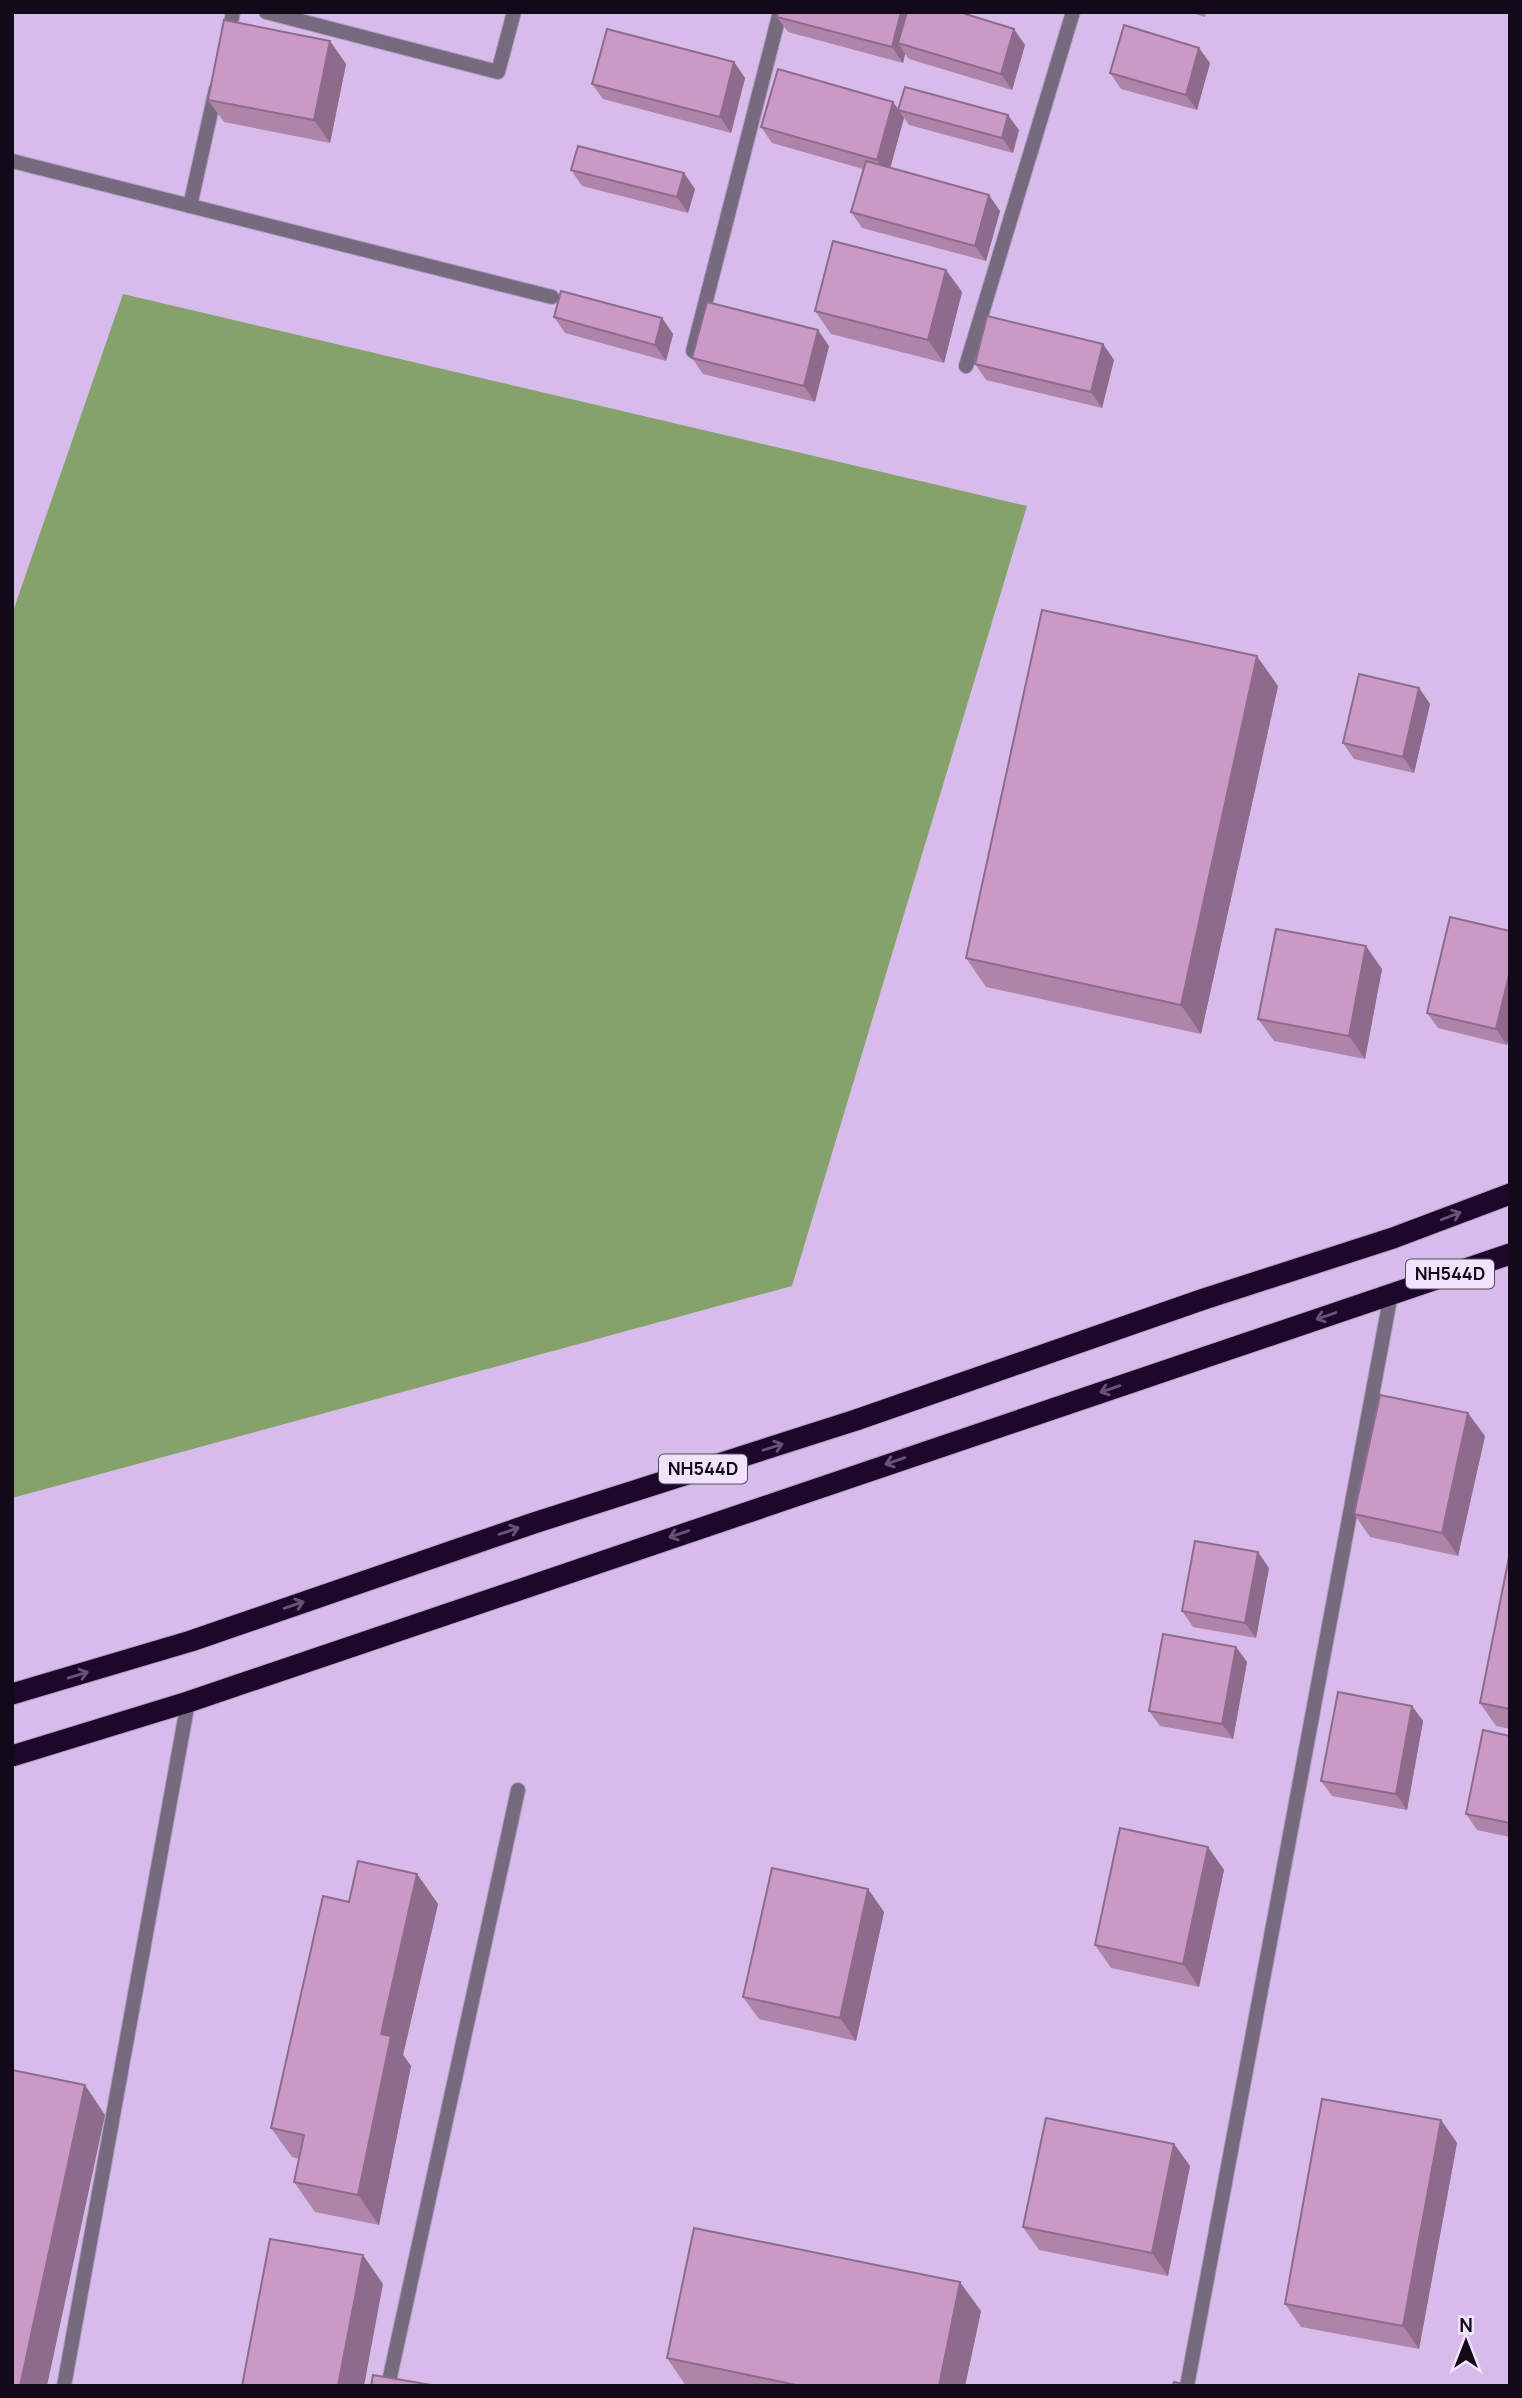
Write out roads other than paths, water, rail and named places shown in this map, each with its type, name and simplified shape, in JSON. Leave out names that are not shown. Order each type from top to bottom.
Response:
[{"type":"highway","name":"NH544D","points":[[12,1694],[191,1641],[534,1522],[856,1420],[1204,1298],[1393,1238],[1510,1194]]},
{"type":"highway","name":"NH544D","points":[[12,1756],[188,1702],[1510,1254]]},
{"type":"street","points":[[225,51],[233,12]]},
{"type":"street","points":[[266,12],[498,72],[514,12]]},
{"type":"street","points":[[693,351],[780,12]]},
{"type":"street","points":[[966,366],[1073,12]]},
{"type":"street","points":[[190,206],[219,77]]},
{"type":"street","points":[[12,161],[552,297]]},
{"type":"street","points":[[1187,2386],[1391,1294]]},
{"type":"street","points":[[64,2386],[188,1702]]},
{"type":"street","points":[[388,2386],[518,1790]]}]
